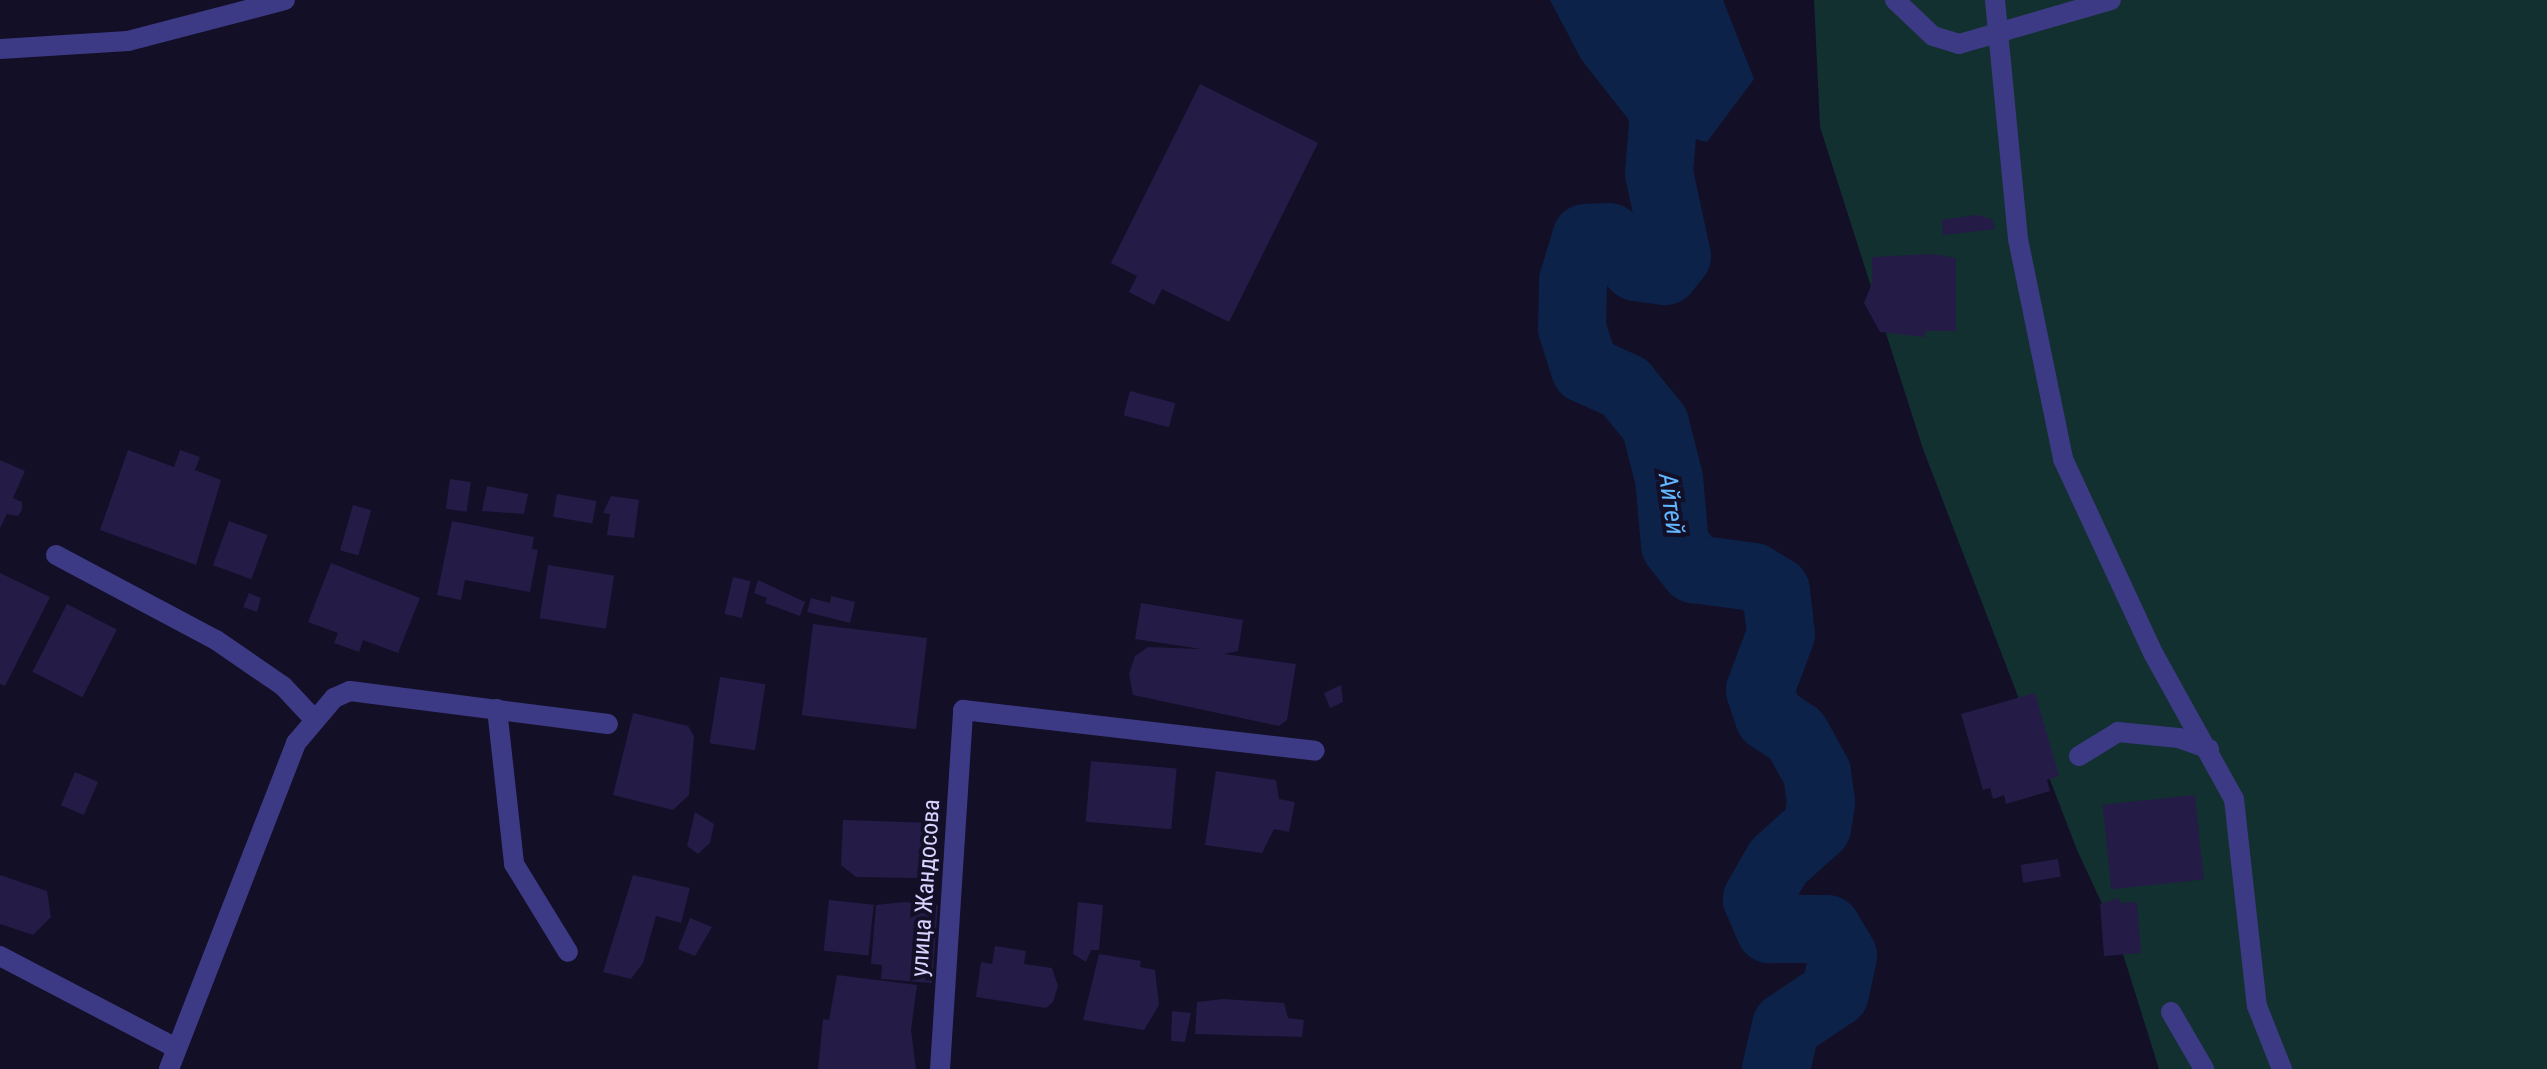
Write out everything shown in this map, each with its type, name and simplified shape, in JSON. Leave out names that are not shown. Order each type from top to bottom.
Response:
[{"type":"street","points":[[0,49],[128,41],[285,0]]},
{"type":"street","points":[[1895,0],[1933,36],[1959,44],[1999,35],[2111,0]]},
{"type":"street","points":[[1995,0],[2018,239],[2063,459],[2153,653],[2234,799],[2264,1069]]},
{"type":"street","points":[[56,555],[216,640],[283,686],[314,719]]},
{"type":"street","points":[[169,1069],[296,743],[314,719],[350,691],[608,724]]},
{"type":"street","points":[[497,709],[514,864],[568,952]]},
{"type":"street","name":"улица Жандосова","points":[[940,1069],[963,710],[1315,751]]},
{"type":"street","points":[[2079,756],[2118,732],[2179,738],[2209,749]]},
{"type":"street","points":[[0,956],[176,1048]]},
{"type":"street","points":[[2257,1006],[2282,1069]]},
{"type":"street","points":[[2171,1012],[2204,1069]]},
{"type":"green space","points":[[1814,0],[2547,0],[2547,1069],[2159,1069],[2118,938],[2077,850],[1923,449],[1820,127]]},
{"type":"water","points":[[1550,0],[1723,0],[1754,79],[1707,142],[1632,124],[1581,59]]},
{"type":"building","points":[[1200,84],[1318,143],[1229,322],[1162,289],[1154,305],[1129,292],[1137,276],[1111,263]]},
{"type":"building","points":[[1976,215],[1992,219],[1995,229],[1943,235],[1942,220]]},
{"type":"building","points":[[1933,254],[1956,258],[1956,331],[1925,331],[1925,337],[1880,332],[1864,303],[1872,283],[1872,257]]},
{"type":"building","points":[[1130,391],[1175,403],[1169,427],[1124,415]]},
{"type":"building","points":[[128,450],[174,467],[180,450],[200,457],[195,470],[221,480],[196,565],[100,530]]},
{"type":"building","points":[[0,460],[25,471],[13,498],[22,502],[22,510],[18,516],[7,514],[0,528]]},
{"type":"building","points":[[450,479],[471,482],[467,512],[446,509]]},
{"type":"building","points":[[487,486],[528,494],[524,514],[482,511]]},
{"type":"building","points":[[557,494],[596,501],[592,524],[553,517]]},
{"type":"building","points":[[611,496],[639,500],[634,538],[607,535],[610,514],[603,513]]},
{"type":"building","points":[[353,505],[371,510],[358,555],[340,550]]},
{"type":"building","points":[[229,521],[268,535],[251,579],[213,565]]},
{"type":"building","points":[[452,521],[534,537],[532,549],[538,550],[530,592],[465,580],[461,600],[437,595]]},
{"type":"building","points":[[331,563],[420,598],[398,653],[363,640],[359,652],[334,643],[338,633],[308,622]]},
{"type":"building","points":[[548,565],[614,575],[606,629],[540,618]]},
{"type":"building","points":[[0,573],[50,597],[5,686],[0,684]]},
{"type":"building","points":[[733,577],[751,581],[742,618],[724,614]]},
{"type":"building","points":[[758,580],[805,602],[800,616],[765,603],[767,598],[754,593]]},
{"type":"building","points":[[249,593],[261,598],[257,612],[243,607]]},
{"type":"building","points":[[831,596],[855,602],[850,623],[807,612],[811,598],[830,603]]},
{"type":"building","points":[[1141,603],[1243,620],[1238,651],[1224,654],[1296,664],[1287,720],[1279,726],[1133,695],[1129,674],[1135,656],[1148,647],[1201,649],[1135,639]]},
{"type":"building","points":[[67,604],[117,629],[82,697],[32,672]]},
{"type":"building","points":[[813,624],[927,638],[916,729],[802,715]]},
{"type":"building","points":[[720,677],[765,684],[755,750],[710,743]]},
{"type":"building","points":[[1341,685],[1343,702],[1330,708],[1324,693]]},
{"type":"building","points":[[2035,693],[2059,776],[2047,780],[2050,791],[2006,804],[2004,795],[1993,799],[1990,788],[1983,790],[1961,714]]},
{"type":"building","points":[[633,713],[688,726],[694,736],[689,795],[673,810],[613,795]]},
{"type":"building","points":[[1091,761],[1177,768],[1171,829],[1086,822]]},
{"type":"building","points":[[1216,771],[1276,780],[1279,799],[1295,802],[1289,832],[1274,829],[1262,853],[1205,845]]},
{"type":"building","points":[[75,772],[98,782],[84,815],[61,805]]},
{"type":"building","points":[[2195,795],[2204,880],[2111,889],[2103,805]]},
{"type":"building","points":[[695,812],[714,824],[710,843],[698,854],[687,846]]},
{"type":"building","points":[[843,820],[933,823],[931,871],[918,878],[856,877],[841,865]]},
{"type":"building","points":[[2058,859],[2061,877],[2023,883],[2020,865]]},
{"type":"building","points":[[0,875],[47,891],[51,917],[33,935],[0,924]]},
{"type":"building","points":[[633,875],[690,888],[681,923],[656,916],[643,963],[631,979],[603,972]]},
{"type":"building","points":[[2119,898],[2120,903],[2137,902],[2141,953],[2104,956],[2100,904]]},
{"type":"building","points":[[829,900],[874,905],[868,955],[824,951]]},
{"type":"building","points":[[904,902],[938,905],[932,983],[881,979],[882,965],[871,964],[876,905]]},
{"type":"building","points":[[1078,902],[1103,905],[1099,950],[1091,950],[1086,962],[1073,954]]},
{"type":"building","points":[[690,918],[712,927],[695,956],[678,949]]},
{"type":"building","points":[[995,946],[1026,951],[1024,964],[1052,968],[1058,986],[1053,1002],[1046,1008],[976,997],[981,962],[992,964]]},
{"type":"building","points":[[1099,954],[1141,961],[1140,967],[1155,970],[1159,1005],[1144,1030],[1083,1020]]},
{"type":"building","points":[[837,975],[917,985],[911,1030],[916,1069],[818,1069],[823,1019],[829,1020]]},
{"type":"building","points":[[1224,999],[1284,1003],[1288,1018],[1304,1020],[1302,1037],[1195,1034],[1197,1002]]},
{"type":"building","points":[[1172,1011],[1191,1013],[1185,1042],[1171,1041]]},
{"type":"waterway","name":"Айтей","points":[[1640,0],[1666,89],[1659,173],[1677,256],[1665,271],[1636,267],[1609,237],[1586,238],[1573,281],[1572,328],[1585,369],[1625,387],[1655,424],[1669,478],[1675,545],[1694,569],[1753,577],[1776,591],[1781,634],[1760,690],[1769,717],[1796,735],[1817,773],[1821,803],[1817,827],[1778,862],[1757,899],[1770,929],[1827,929],[1843,956],[1835,993],[1786,1026],[1776,1069]]}]
